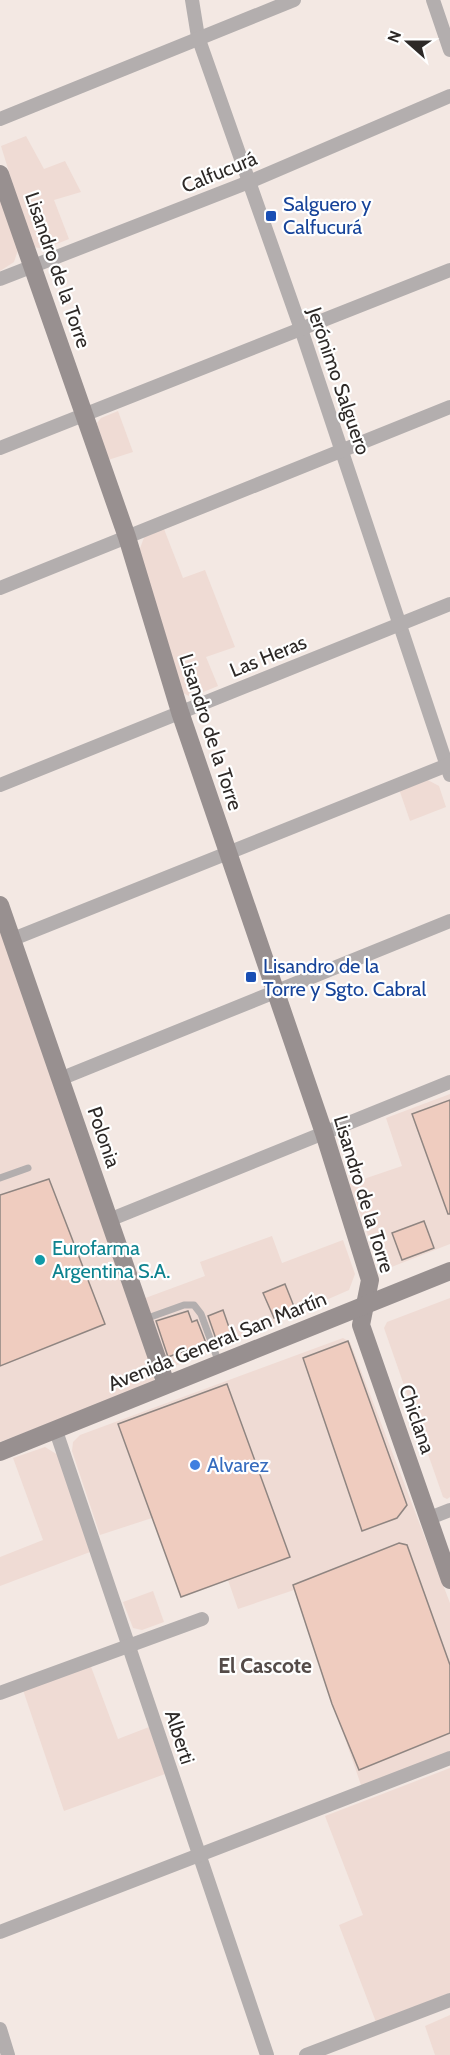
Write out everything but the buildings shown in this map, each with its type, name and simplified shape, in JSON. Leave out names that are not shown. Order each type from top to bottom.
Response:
[{"type":"street","name":"Jerónimo Salguero","points":[[192,0],[198,37],[301,329],[449,768]]},
{"type":"street","points":[[0,119],[294,0]]},
{"type":"street","points":[[433,0],[450,50]]},
{"type":"street","name":"Calfucurá","points":[[0,279],[249,182],[450,96]]},
{"type":"street","name":"Lisandro de la Torre","points":[[0,174],[127,537],[226,854],[324,1133],[369,1280],[365,1306]]},
{"type":"street","points":[[0,448],[450,270]]},
{"type":"street","points":[[0,588],[450,407]]},
{"type":"street","name":"Las Heras","points":[[0,785],[450,604]]},
{"type":"street","points":[[9,940],[449,768]]},
{"type":"street","name":"Polonia","points":[[0,905],[9,940],[166,1384]]},
{"type":"street","points":[[60,1080],[450,921]]},
{"type":"street","points":[[109,1220],[450,1082]]},
{"type":"street","name":"Avenida General San Martín","points":[[0,1452],[450,1271]]},
{"type":"street","name":"Chiclana","points":[[365,1306],[361,1325],[427,1519],[440,1544],[450,1580]]},
{"type":"street","name":"Alberti","points":[[57,1431],[130,1643],[197,1854],[267,2055]]},
{"type":"street","points":[[427,1519],[450,1510]]},
{"type":"street","points":[[0,1693],[130,1643],[202,1619]]},
{"type":"street","points":[[0,1932],[450,1758]]},
{"type":"street","points":[[306,2055],[450,2000]]},
{"type":"street","points":[[0,2029],[8,2055]]},
{"type":"lane","points":[[0,1178],[28,1168]]},
{"type":"lane","points":[[143,1320],[184,1305],[194,1305],[201,1314],[219,1364]]},
{"type":"shaded area","points":[[26,136],[44,169],[65,161],[81,192],[54,200],[69,239],[44,249],[34,247],[31,243],[1,146]]},
{"type":"shaded area","points":[[0,197],[18,250],[14,262],[0,271]]},
{"type":"shaded area","points":[[118,411],[133,452],[108,460],[97,423],[101,418]]},
{"type":"shaded area","points":[[164,529],[183,578],[205,570],[235,647],[206,657],[218,686],[191,697],[183,693],[139,551],[145,535]]},
{"type":"shaded area","points":[[426,779],[439,786],[446,807],[410,821],[399,789]]},
{"type":"shaded area","points":[[0,925],[156,1376],[153,1383],[0,1442]]},
{"type":"shaded area","points":[[450,1094],[450,1244],[389,1268],[380,1268],[349,1184],[402,1166],[386,1118]]},
{"type":"shaded area","points":[[272,1236],[282,1263],[343,1240],[355,1274],[349,1290],[175,1366],[166,1365],[140,1300],[205,1276],[200,1262]]},
{"type":"shaded area","points":[[450,1298],[450,1497],[447,1499],[443,1497],[384,1328],[387,1322]]},
{"type":"shaded area","points":[[343,1338],[350,1342],[450,1603],[450,1754],[362,1788],[294,1590],[238,1609],[228,1580],[181,1597],[152,1518],[100,1535],[72,1451],[73,1442],[80,1435]]},
{"type":"shaded area","points":[[45,1447],[58,1455],[90,1552],[0,1586],[0,1557],[43,1540],[13,1458]]},
{"type":"shaded area","points":[[153,1591],[164,1622],[142,1630],[133,1628],[123,1602]]},
{"type":"shaded area","points":[[90,1664],[118,1739],[149,1727],[165,1774],[64,1811],[23,1690]]},
{"type":"shaded area","points":[[450,1768],[450,1993],[376,2022],[339,1925],[363,1915],[325,1816]]},
{"type":"shaded area","points":[[450,2015],[450,2055],[435,2055],[425,2026]]},
{"type":"place","name":"Salguero y Calfucurá","points":[[271,216]]},
{"type":"place","name":"Lisandro de la Torre y Sgto. Cabral","points":[[251,977]]},
{"type":"place","name":"Eurofarma Argentina S.A.","points":[[40,1260]]},
{"type":"place","name":"Alvarez","points":[[195,1465]]},
{"type":"district","name":"El Cascote","points":[[265,1665]]}]
